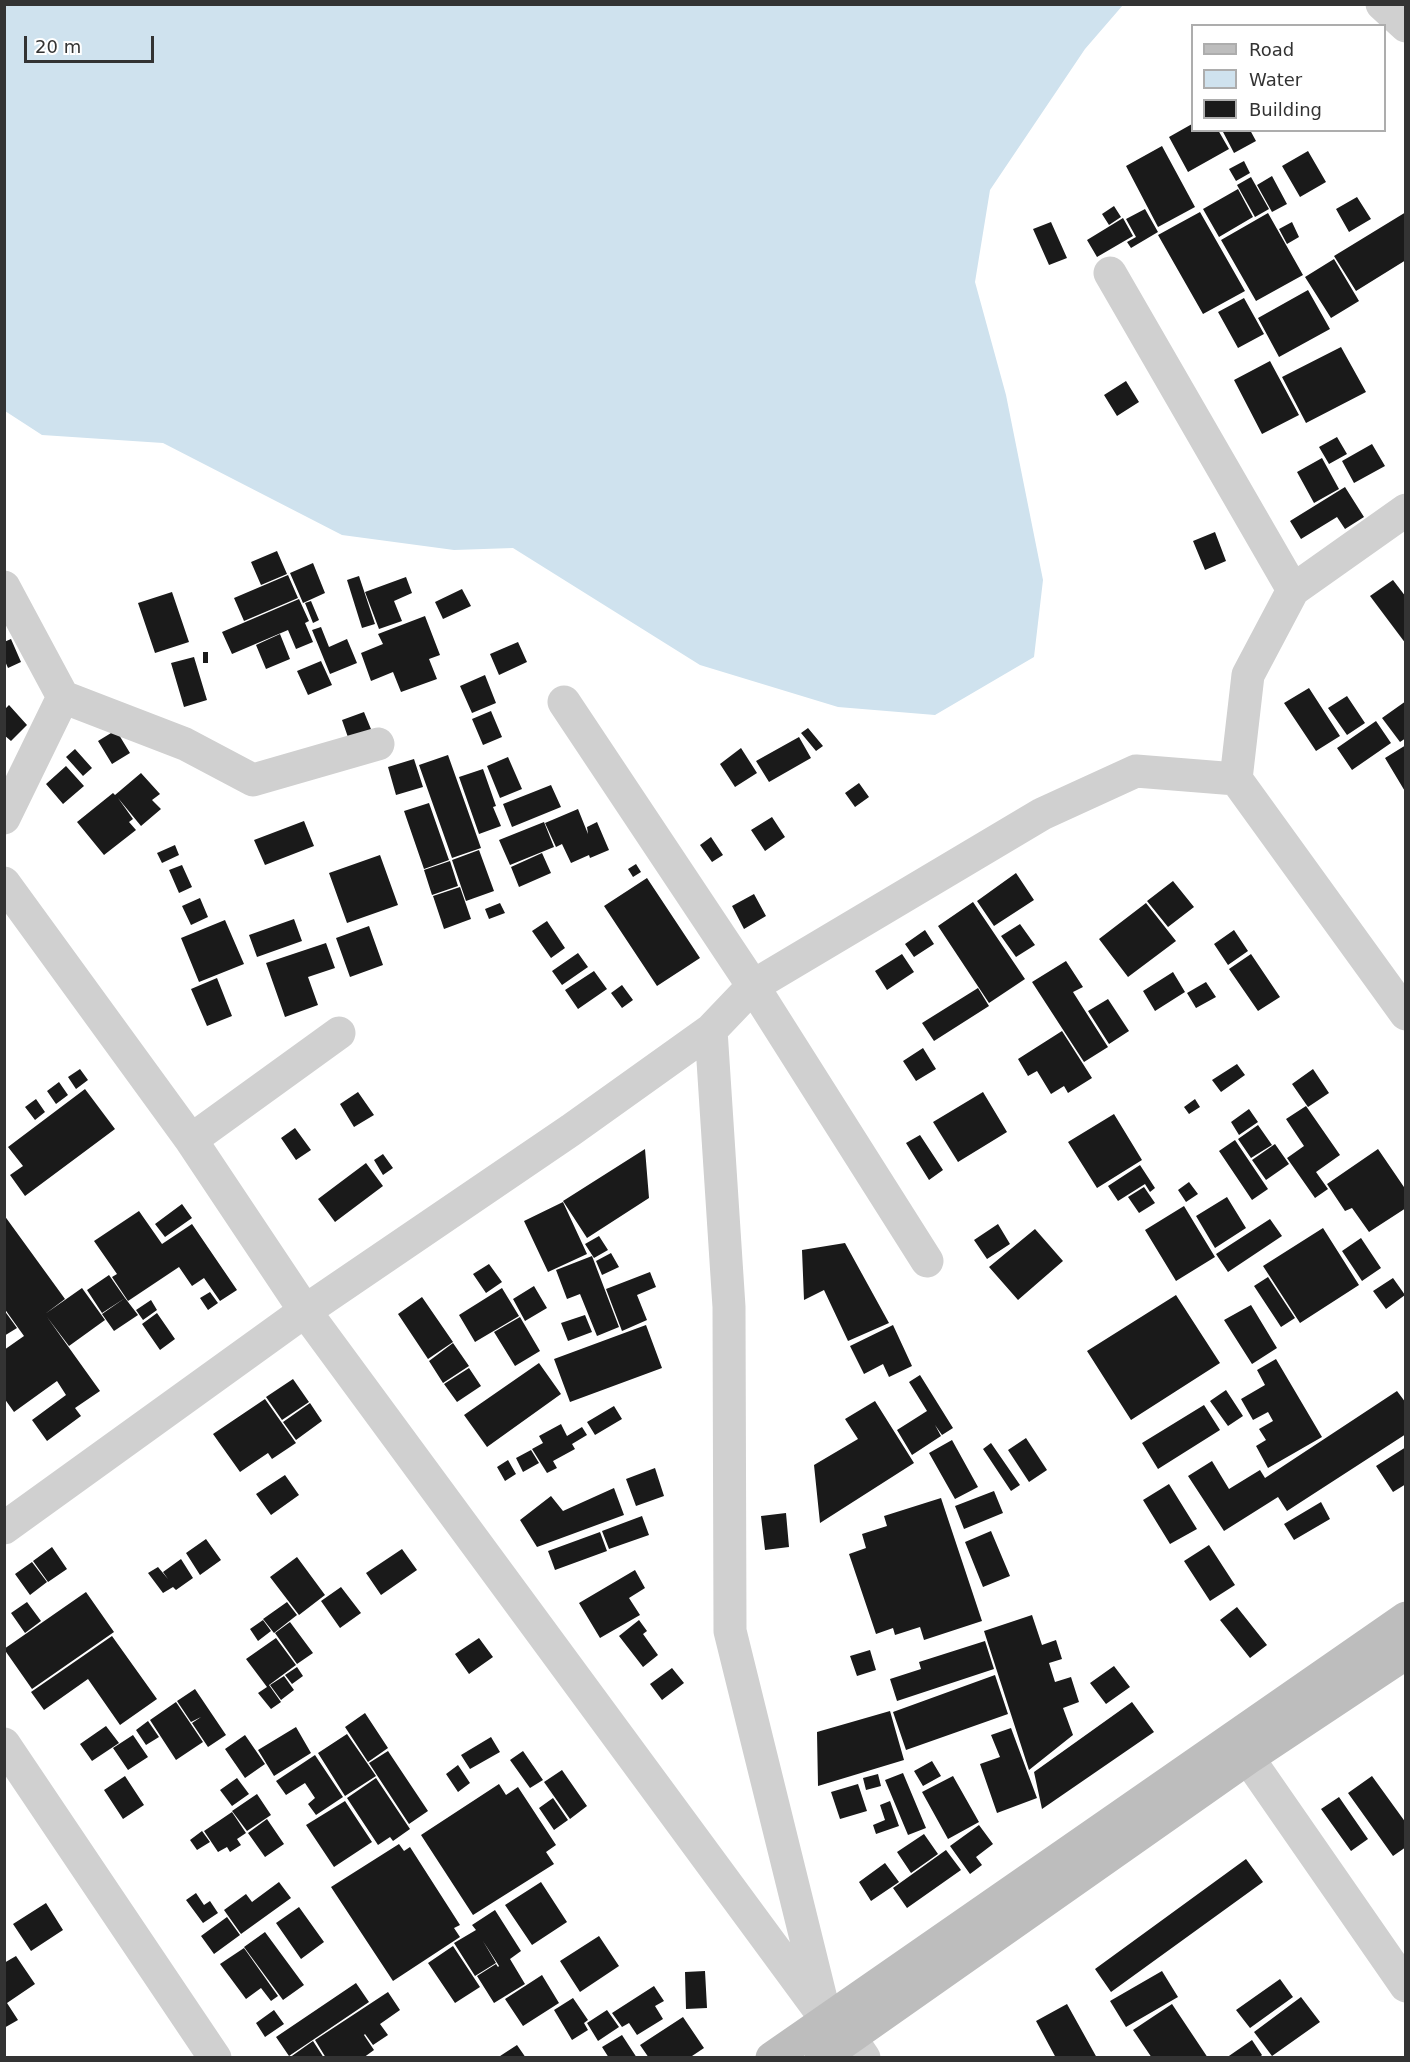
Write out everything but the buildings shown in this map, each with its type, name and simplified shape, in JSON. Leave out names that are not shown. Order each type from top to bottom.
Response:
[{"type":"street","points":[[1382,4],[1406,26]]},
{"type":"street","points":[[1110,273],[1293,590]]},
{"type":"street","points":[[1406,510],[1293,590],[1248,675],[1236,779],[1406,1014]]},
{"type":"street","points":[[4,587],[63,698],[185,744],[253,780],[378,744]]},
{"type":"street","points":[[4,819],[63,698]]},
{"type":"street","points":[[564,702],[753,986],[927,1261]]},
{"type":"street","points":[[4,1528],[305,1311],[571,1130],[711,1030],[753,986],[1042,814],[1136,771],[1236,779]]},
{"type":"street","points":[[4,883],[191,1140],[305,1311],[847,2038]]},
{"type":"street","points":[[711,1030],[729,1307],[730,1631],[847,2038]]},
{"type":"street","points":[[191,1140],[339,1033]]},
{"type":"street","points":[[821,2058],[1406,1618]]},
{"type":"street","points":[[771,2058],[847,2038],[1248,1758],[1406,1653]]},
{"type":"street","points":[[4,1744],[215,2058]]},
{"type":"street","points":[[1248,1758],[1406,1986]]},
{"type":"water","points":[[4,5],[1123,5],[1085,49],[990,190],[975,282],[1006,395],[1043,580],[1034,657],[935,715],[838,707],[700,665],[513,548],[454,550],[342,535],[163,443],[42,435],[5,411]]}]
